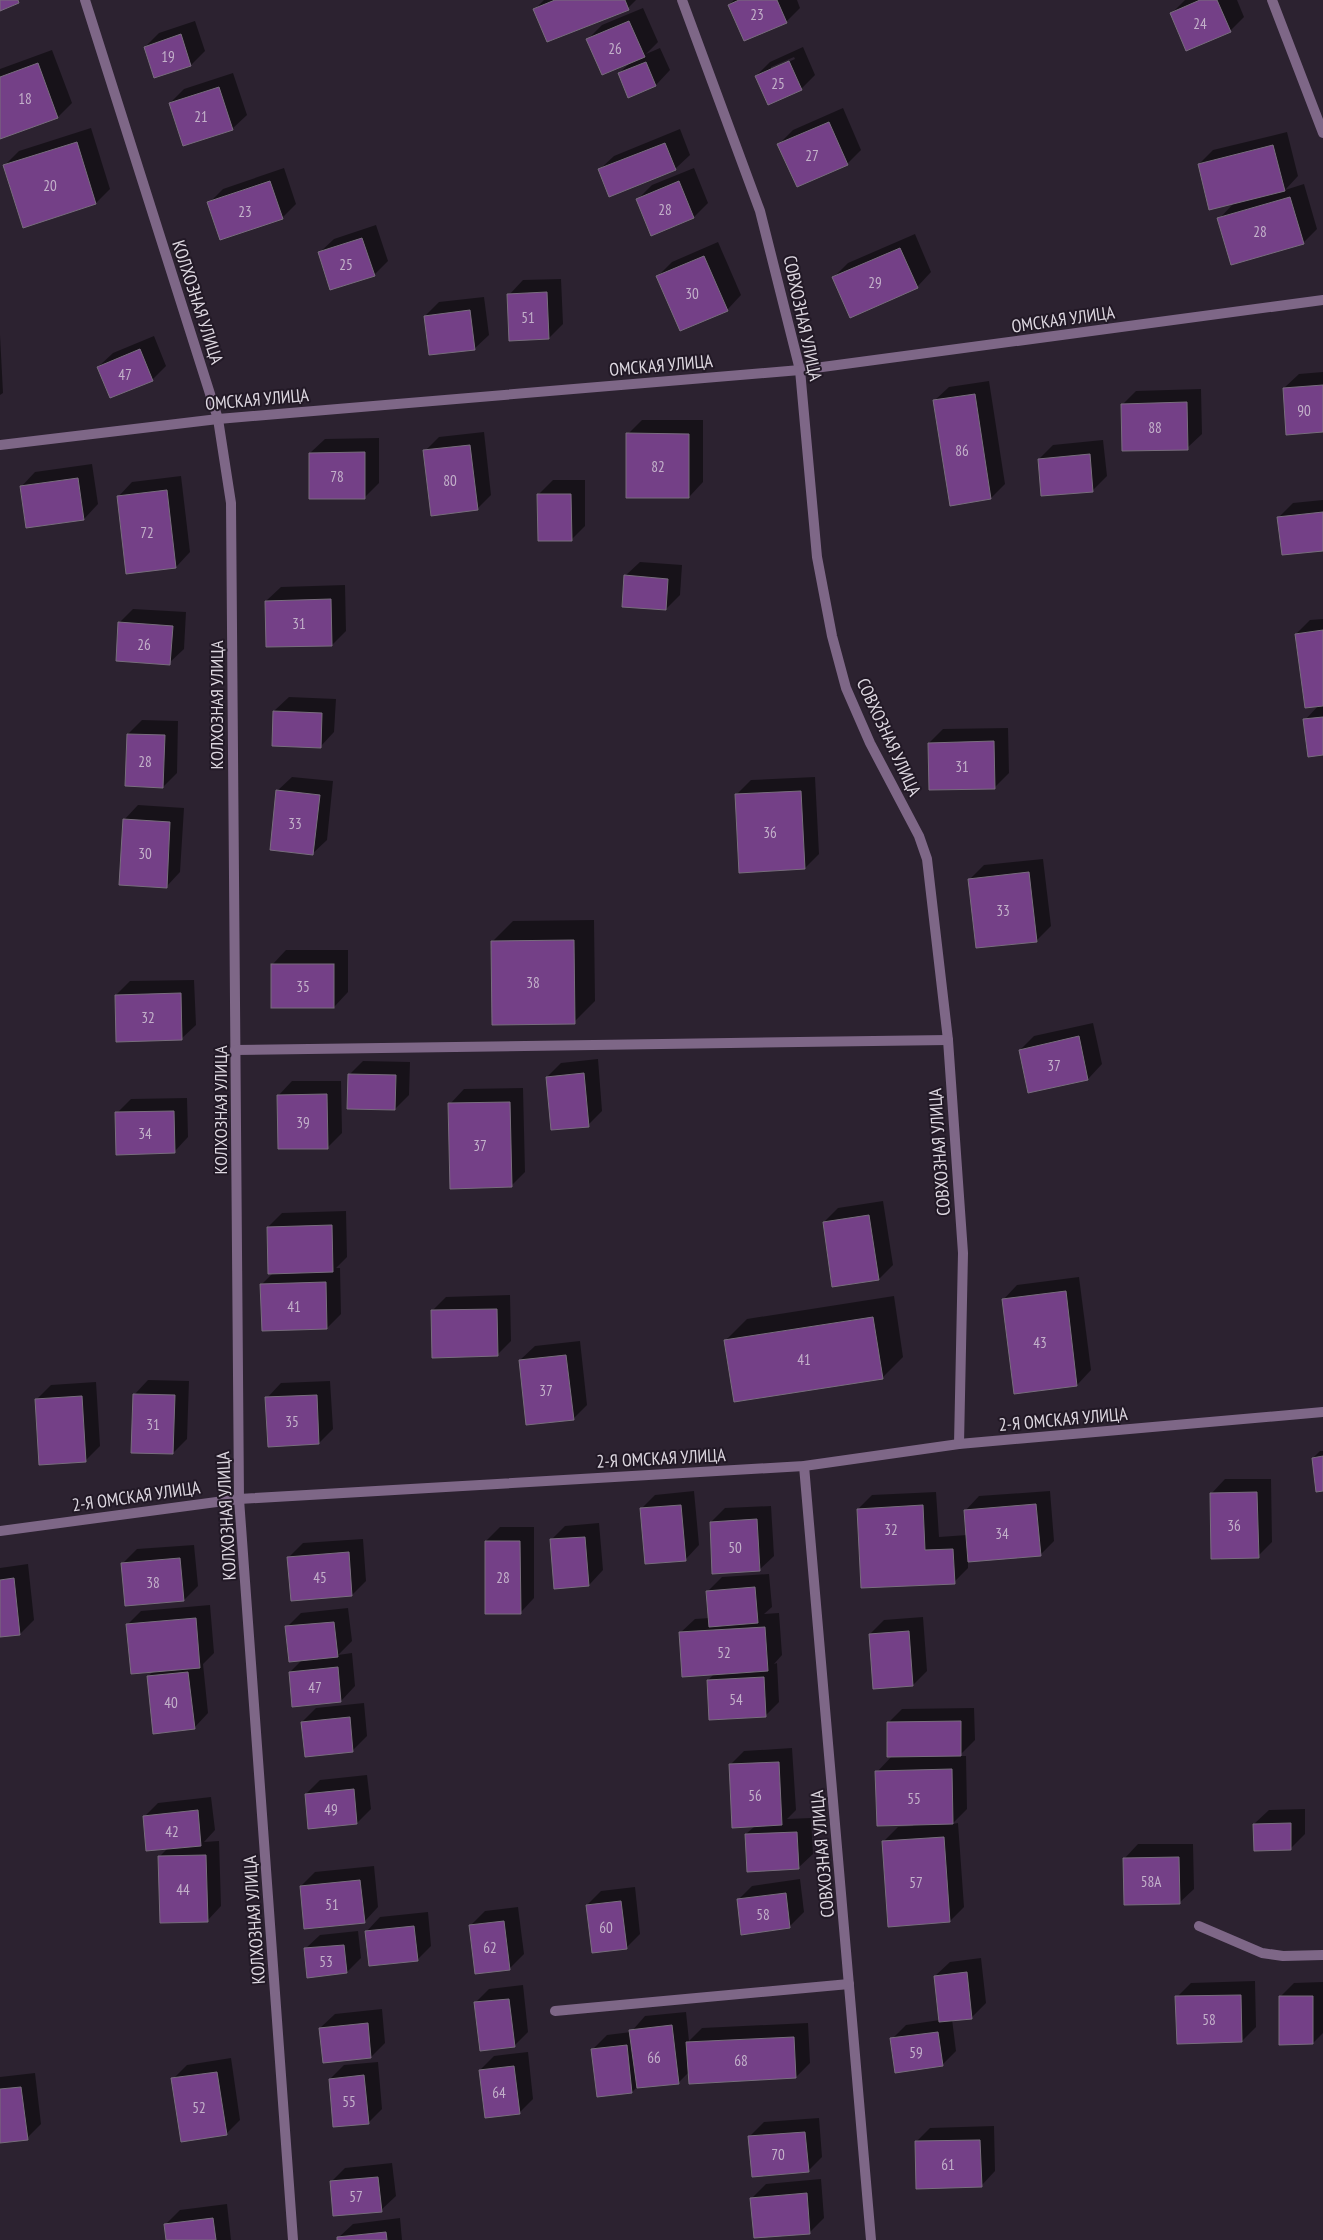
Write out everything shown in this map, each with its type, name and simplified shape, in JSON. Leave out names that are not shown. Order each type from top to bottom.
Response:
[{"type":"street","name":"КОЛХОЗНАЯ УЛИЦА","points":[[85,0],[218,419],[231,503],[239,1499],[293,2240]]},
{"type":"street","name":"СОВХОЗНАЯ УЛИЦА","points":[[682,0],[760,212],[800,370],[817,557],[832,636],[846,688],[870,743],[919,836],[927,859],[948,1040],[962,1253],[959,1444]]},
{"type":"street","points":[[1272,0],[1323,134]]},
{"type":"street","name":"ОМСКАЯ УЛИЦА","points":[[0,445],[218,419],[800,370],[1323,300]]},
{"type":"street","points":[[235,1050],[948,1040]]},
{"type":"street","name":"2-Я ОМСКАЯ УЛИЦА","points":[[0,1531],[239,1499],[804,1466],[959,1444],[1323,1412]]},
{"type":"street","name":"СОВХОЗНАЯ УЛИЦА","points":[[804,1466],[871,2240]]},
{"type":"street","points":[[1199,1926],[1262,1953],[1283,1956],[1323,1955]]},
{"type":"street","points":[[555,2011],[849,1984]]},
{"type":"building","points":[[0,0],[18,0],[19,3],[0,11]]},
{"type":"building","points":[[555,0],[625,0],[629,10],[547,42],[533,9]]},
{"type":"building","points":[[739,0],[777,0],[787,23],[744,41],[728,5]]},
{"type":"building","points":[[1200,0],[1217,0],[1231,32],[1186,51],[1170,13]]},
{"type":"building","points":[[629,21],[645,57],[602,75],[586,39]]},
{"type":"building","points":[[181,34],[191,66],[154,78],[144,47]]},
{"type":"building","points":[[789,61],[802,90],[768,105],[755,76]]},
{"type":"building","points":[[646,62],[656,86],[628,98],[618,73]]},
{"type":"building","points":[[38,63],[58,118],[0,139],[0,77]]},
{"type":"building","points":[[219,87],[233,130],[183,146],[169,103]]},
{"type":"building","points":[[829,122],[848,165],[797,187],[777,144]]},
{"type":"building","points":[[77,142],[96,204],[23,228],[3,165]]},
{"type":"building","points":[[665,143],[676,170],[609,197],[598,169]]},
{"type":"building","points":[[1273,145],[1285,191],[1209,210],[1198,164]]},
{"type":"building","points":[[270,181],[283,219],[220,240],[207,202]]},
{"type":"building","points":[[679,181],[694,218],[651,236],[636,199]]},
{"type":"building","points":[[1290,197],[1304,244],[1231,265],[1217,218]]},
{"type":"building","points":[[362,238],[375,276],[330,290],[318,252]]},
{"type":"building","points":[[900,248],[918,288],[850,318],[832,277]]},
{"type":"building","points":[[704,256],[728,311],[680,331],[656,276]]},
{"type":"building","points":[[547,292],[549,339],[509,341],[507,294]]},
{"type":"building","points":[[470,310],[475,350],[429,355],[424,316]]},
{"type":"building","points":[[140,349],[153,381],[110,398],[97,367]]},
{"type":"building","points":[[1323,385],[1323,432],[1286,435],[1283,388]]},
{"type":"building","points":[[975,394],[991,499],[950,506],[933,400]]},
{"type":"building","points":[[1187,402],[1188,450],[1122,451],[1121,404]]},
{"type":"building","points":[[626,433],[689,434],[689,498],[626,498]]},
{"type":"building","points":[[470,445],[478,510],[431,516],[423,450]]},
{"type":"building","points":[[365,452],[365,499],[309,499],[309,453]]},
{"type":"building","points":[[1090,454],[1093,492],[1041,496],[1038,459]]},
{"type":"building","points":[[78,478],[84,520],[26,528],[20,486]]},
{"type":"building","points":[[167,490],[176,568],[126,574],[117,496]]},
{"type":"building","points":[[537,494],[571,494],[572,541],[538,541]]},
{"type":"building","points":[[1323,512],[1323,551],[1282,555],[1277,517]]},
{"type":"building","points":[[624,575],[668,579],[666,610],[622,607]]},
{"type":"building","points":[[331,599],[332,646],[266,647],[265,601]]},
{"type":"building","points":[[118,622],[173,626],[170,665],[116,661]]},
{"type":"building","points":[[1323,630],[1323,706],[1305,708],[1295,634]]},
{"type":"building","points":[[273,711],[322,713],[321,748],[272,746]]},
{"type":"building","points":[[1323,717],[1323,755],[1308,757],[1303,719]]},
{"type":"building","points":[[127,734],[165,735],[163,788],[125,786]]},
{"type":"building","points":[[994,741],[995,789],[929,790],[928,743]]},
{"type":"building","points":[[276,790],[320,795],[313,855],[270,850]]},
{"type":"building","points":[[801,791],[805,869],[739,873],[735,794]]},
{"type":"building","points":[[123,819],[170,822],[167,888],[119,885]]},
{"type":"building","points":[[1029,872],[1037,942],[976,948],[968,879]]},
{"type":"building","points":[[574,940],[575,1024],[492,1025],[491,941]]},
{"type":"building","points":[[271,964],[334,964],[334,1008],[271,1008]]},
{"type":"building","points":[[181,993],[182,1040],[116,1042],[115,995]]},
{"type":"building","points":[[1079,1036],[1088,1080],[1028,1093],[1019,1050]]},
{"type":"building","points":[[584,1073],[589,1127],[551,1130],[546,1077]]},
{"type":"building","points":[[348,1074],[396,1075],[395,1110],[347,1109]]},
{"type":"building","points":[[327,1094],[328,1149],[278,1149],[277,1095]]},
{"type":"building","points":[[510,1102],[512,1187],[450,1189],[448,1103]]},
{"type":"building","points":[[174,1111],[175,1153],[116,1155],[115,1112]]},
{"type":"building","points":[[869,1215],[879,1280],[832,1287],[823,1222]]},
{"type":"building","points":[[332,1225],[333,1272],[268,1274],[267,1227]]},
{"type":"building","points":[[326,1282],[327,1329],[262,1331],[260,1284]]},
{"type":"building","points":[[1066,1291],[1077,1386],[1014,1394],[1002,1299]]},
{"type":"building","points":[[497,1309],[498,1356],[432,1358],[431,1310]]},
{"type":"building","points":[[873,1317],[883,1379],[734,1402],[724,1340]]},
{"type":"building","points":[[566,1355],[574,1420],[526,1425],[519,1360]]},
{"type":"building","points":[[133,1394],[175,1395],[173,1454],[131,1453]]},
{"type":"building","points":[[317,1395],[319,1444],[268,1447],[265,1397]]},
{"type":"building","points":[[82,1396],[86,1462],[39,1465],[35,1399]]},
{"type":"building","points":[[1323,1456],[1323,1491],[1316,1492],[1312,1458]]},
{"type":"building","points":[[1257,1492],[1259,1558],[1211,1559],[1210,1493]]},
{"type":"building","points":[[1036,1504],[1041,1556],[968,1562],[964,1510]]},
{"type":"building","points":[[681,1505],[686,1561],[645,1564],[640,1508]]},
{"type":"building","points":[[923,1505],[925,1550],[953,1549],[955,1584],[861,1588],[857,1509]]},
{"type":"building","points":[[757,1519],[760,1571],[712,1574],[710,1522]]},
{"type":"building","points":[[585,1537],[589,1586],[554,1589],[550,1539]]},
{"type":"building","points":[[485,1541],[520,1541],[521,1614],[485,1614]]},
{"type":"building","points":[[349,1552],[352,1596],[291,1601],[287,1557]]},
{"type":"building","points":[[180,1558],[184,1601],[125,1606],[121,1563]]},
{"type":"building","points":[[14,1578],[20,1635],[0,1637],[0,1580]]},
{"type":"building","points":[[755,1587],[758,1623],[709,1627],[706,1591]]},
{"type":"building","points":[[196,1618],[200,1668],[131,1674],[126,1624]]},
{"type":"building","points":[[334,1622],[338,1657],[289,1662],[285,1626]]},
{"type":"building","points":[[765,1627],[768,1671],[682,1677],[679,1632]]},
{"type":"building","points":[[909,1631],[913,1686],[873,1689],[869,1634]]},
{"type":"building","points":[[338,1667],[341,1702],[292,1707],[289,1672]]},
{"type":"building","points":[[188,1672],[195,1729],[153,1734],[147,1676]]},
{"type":"building","points":[[764,1677],[766,1717],[709,1720],[707,1680]]},
{"type":"building","points":[[350,1717],[353,1752],[305,1757],[301,1722]]},
{"type":"building","points":[[961,1721],[961,1756],[887,1757],[887,1722]]},
{"type":"building","points":[[779,1762],[782,1825],[732,1828],[729,1764]]},
{"type":"building","points":[[952,1769],[953,1824],[877,1826],[875,1771]]},
{"type":"building","points":[[354,1789],[357,1824],[308,1829],[305,1794]]},
{"type":"building","points":[[198,1810],[201,1846],[146,1851],[143,1816]]},
{"type":"building","points":[[1291,1823],[1291,1850],[1254,1851],[1253,1824]]},
{"type":"building","points":[[797,1832],[799,1869],[747,1872],[745,1834]]},
{"type":"building","points":[[944,1837],[950,1922],[888,1927],[882,1841]]},
{"type":"building","points":[[206,1855],[208,1922],[160,1923],[158,1856]]},
{"type":"building","points":[[1179,1857],[1180,1904],[1124,1905],[1123,1858]]},
{"type":"building","points":[[360,1880],[365,1923],[304,1929],[300,1886]]},
{"type":"building","points":[[786,1893],[790,1928],[741,1935],[737,1899]]},
{"type":"building","points":[[621,1901],[627,1949],[592,1953],[586,1905]]},
{"type":"building","points":[[504,1921],[510,1970],[475,1974],[469,1925]]},
{"type":"building","points":[[414,1926],[418,1961],[369,1966],[365,1931]]},
{"type":"building","points":[[344,1945],[347,1973],[307,1978],[304,1948]]},
{"type":"building","points":[[967,1972],[972,2019],[939,2022],[934,1976]]},
{"type":"building","points":[[1241,1995],[1242,2042],[1177,2044],[1175,1996]]},
{"type":"building","points":[[1279,1996],[1313,1996],[1313,2044],[1279,2045]]},
{"type":"building","points":[[509,1999],[515,2047],[480,2051],[474,2002]]},
{"type":"building","points":[[368,2023],[371,2058],[323,2063],[319,2028]]},
{"type":"building","points":[[672,2025],[679,2084],[637,2088],[629,2030]]},
{"type":"building","points":[[938,2032],[943,2066],[895,2073],[890,2038]]},
{"type":"building","points":[[794,2037],[796,2078],[689,2084],[686,2042]]},
{"type":"building","points":[[627,2045],[632,2093],[597,2097],[591,2049]]},
{"type":"building","points":[[514,2066],[520,2114],[485,2118],[479,2070]]},
{"type":"building","points":[[217,2072],[227,2135],[181,2142],[171,2078]]},
{"type":"building","points":[[364,2075],[369,2124],[333,2127],[329,2079]]},
{"type":"building","points":[[21,2087],[28,2140],[0,2143],[0,2089]]},
{"type":"building","points":[[805,2132],[809,2172],[752,2177],[748,2136]]},
{"type":"building","points":[[980,2140],[982,2187],[916,2189],[915,2141]]},
{"type":"building","points":[[378,2177],[382,2212],[333,2216],[330,2181]]},
{"type":"building","points":[[807,2193],[810,2234],[754,2238],[750,2198]]},
{"type":"building","points":[[213,2218],[216,2240],[166,2240],[164,2224]]},
{"type":"building","points":[[386,2232],[387,2240],[337,2240],[337,2237]]}]
